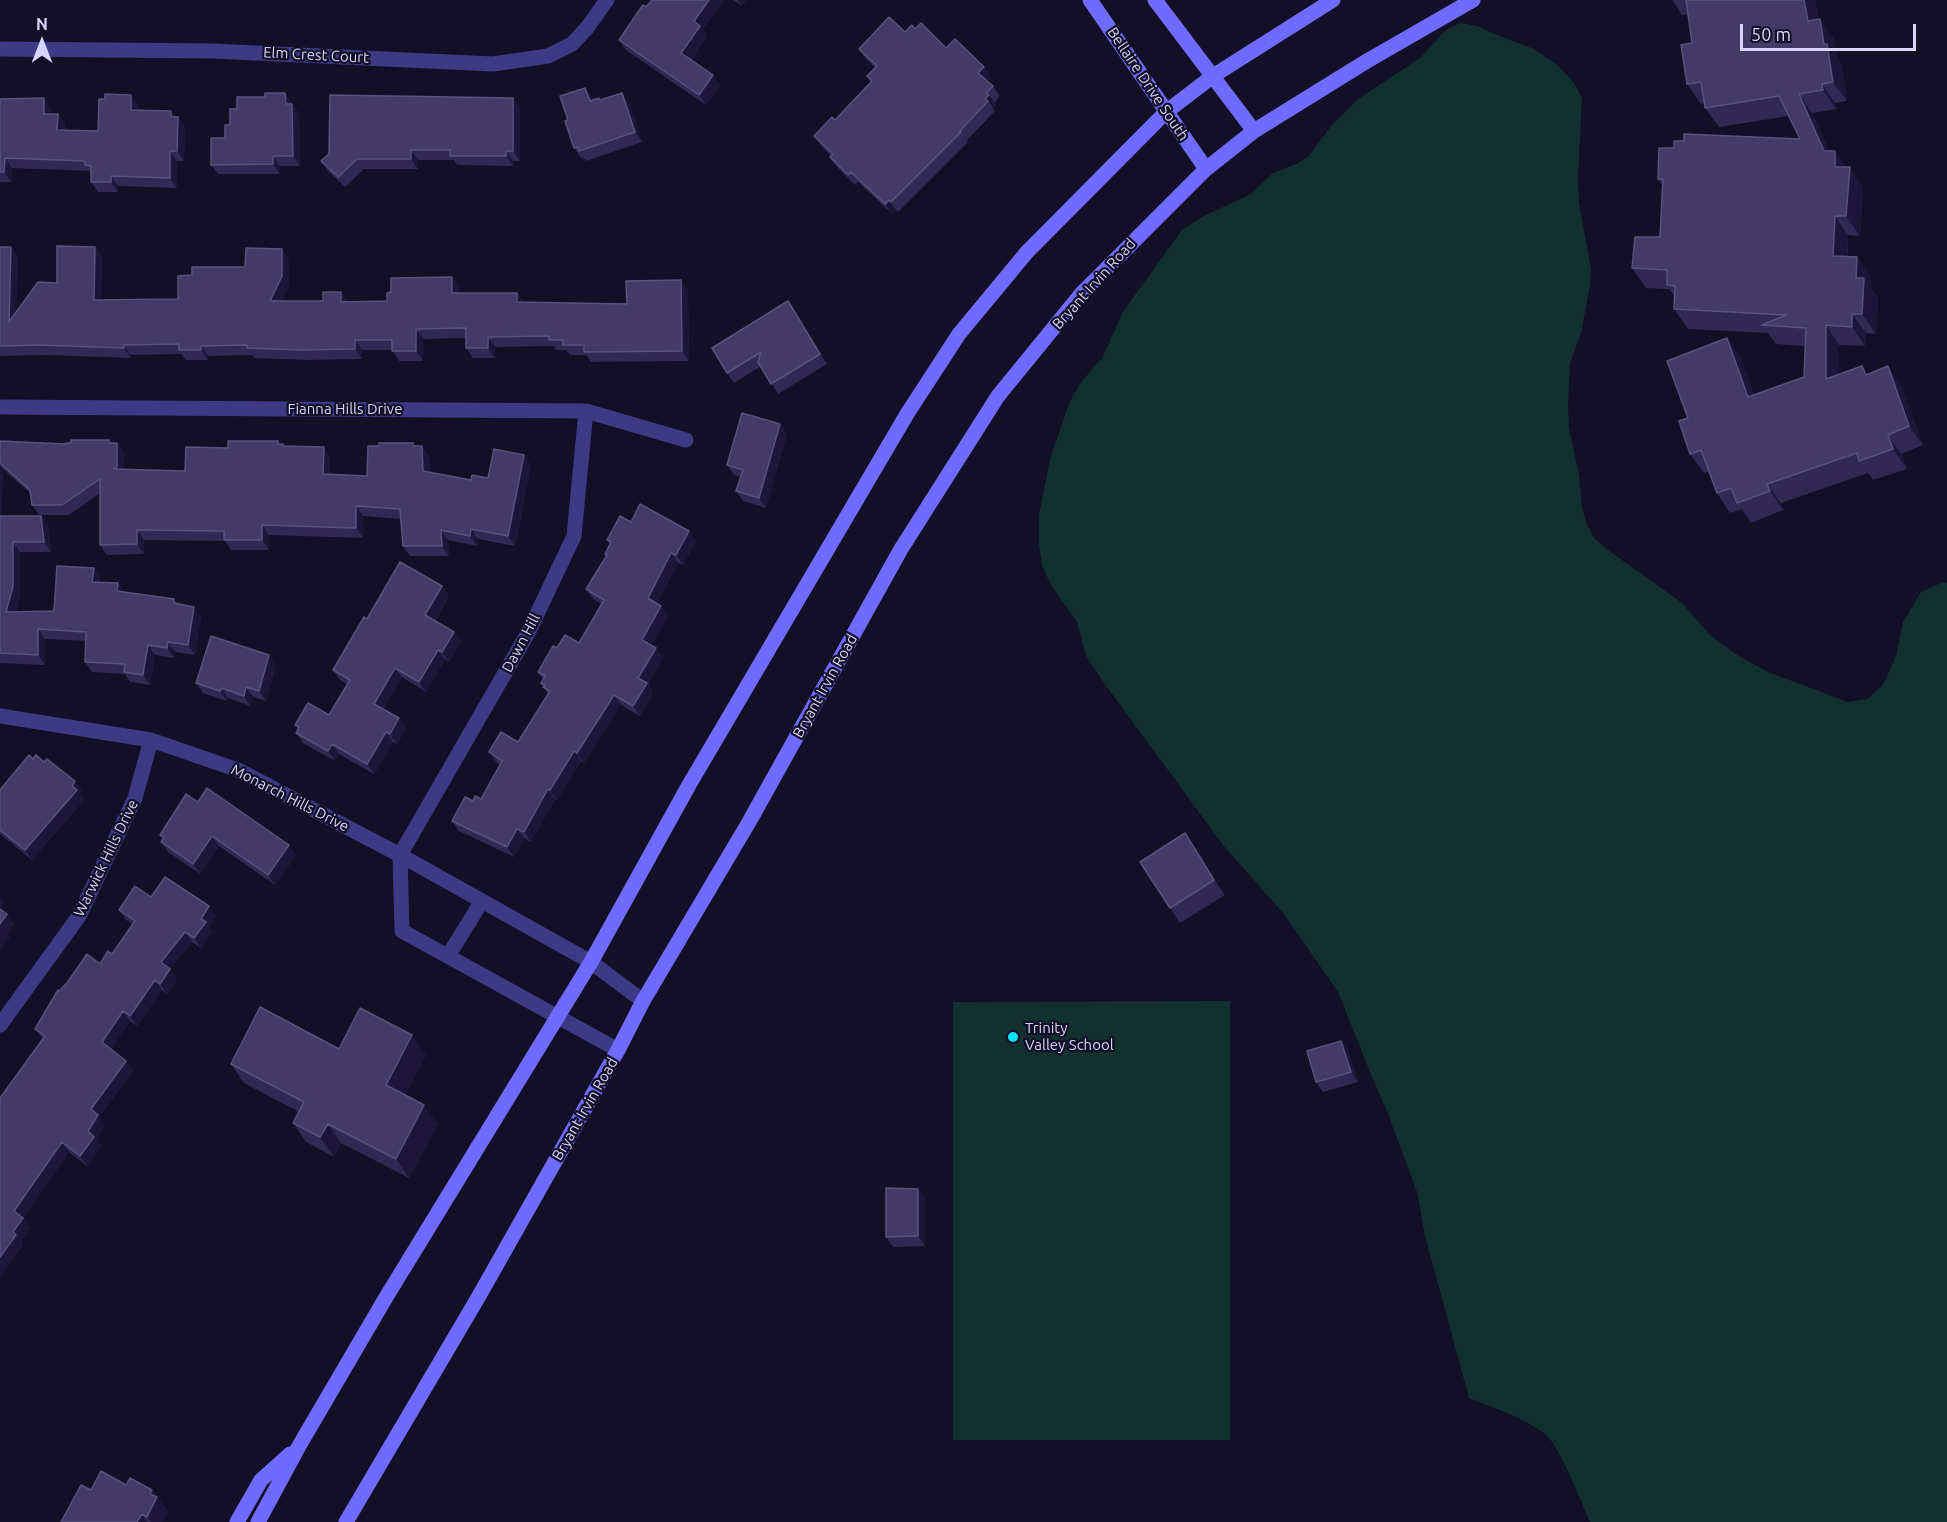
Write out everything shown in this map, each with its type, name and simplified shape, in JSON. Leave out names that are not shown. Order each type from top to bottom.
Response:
[{"type":"main road","name":"Bellaire Drive South","points":[[1090,0],[1206,169]]},
{"type":"main road","points":[[1155,0],[1254,132]]},
{"type":"main road","points":[[258,1522],[299,1446],[391,1289],[591,962],[719,734],[907,414],[959,334],[1027,252],[1166,112],[1213,76],[1333,0]]},
{"type":"main road","name":"Bryant Irvin Road","points":[[346,1522],[479,1296],[618,1050],[643,1001],[749,822],[901,549],[998,396],[1082,292],[1206,169],[1254,132],[1367,61],[1473,0]]},
{"type":"main road","points":[[237,1522],[261,1480],[299,1446]]},
{"type":"street","name":"Elm Crest Court","points":[[0,49],[213,51],[494,64],[548,56],[573,44],[607,0]]},
{"type":"street","name":"Fianna Hills Drive","points":[[0,407],[586,411],[686,440]]},
{"type":"street","name":"Dawn Hill","points":[[400,855],[528,633],[574,536],[586,411]]},
{"type":"street","name":"Monarch Hills Drive","points":[[0,716],[151,740],[238,770],[400,855],[591,962],[643,1001]]},
{"type":"street","name":"Warwick Hills Drive","points":[[0,1025],[79,916],[135,798],[151,740]]},
{"type":"street","points":[[400,855],[402,931],[618,1050]]},
{"type":"street","points":[[448,956],[482,901]]},
{"type":"green space","points":[[1460,23],[1478,26],[1534,49],[1557,65],[1574,83],[1582,98],[1579,203],[1591,269],[1581,333],[1570,363],[1568,404],[1569,428],[1579,475],[1582,507],[1594,538],[1682,603],[1710,635],[1737,655],[1768,672],[1848,702],[1867,699],[1883,685],[1896,656],[1903,622],[1921,592],[1943,582],[1947,583],[1947,1522],[1590,1522],[1563,1461],[1551,1440],[1518,1418],[1469,1398],[1425,1236],[1417,1192],[1387,1111],[1338,992],[1284,914],[1223,845],[1104,683],[1086,656],[1077,622],[1051,585],[1042,566],[1039,515],[1050,459],[1069,403],[1082,381],[1102,358],[1122,314],[1182,230],[1202,217],[1251,194],[1273,173],[1308,157],[1332,125],[1358,99],[1420,58],[1445,31]]},
{"type":"green space","points":[[1230,1001],[1230,1440],[953,1440],[953,1002]]},
{"type":"building","points":[[652,0],[709,0],[694,21],[700,26],[681,53],[713,75],[699,95],[619,40],[643,5],[646,7]]},
{"type":"building","points":[[1686,0],[1804,0],[1808,21],[1820,19],[1824,44],[1827,44],[1833,82],[1822,84],[1823,90],[1799,94],[1824,151],[1835,151],[1835,167],[1850,167],[1846,216],[1835,216],[1833,256],[1857,257],[1856,278],[1864,278],[1862,314],[1852,314],[1852,327],[1826,325],[1826,379],[1862,366],[1866,375],[1888,366],[1909,426],[1888,435],[1893,449],[1859,461],[1857,453],[1767,484],[1770,491],[1737,503],[1731,488],[1717,493],[1701,450],[1690,454],[1679,421],[1688,418],[1667,361],[1727,338],[1748,397],[1804,377],[1806,328],[1762,325],[1786,315],[1674,309],[1675,286],[1667,285],[1667,270],[1632,268],[1635,237],[1660,237],[1663,179],[1658,179],[1659,148],[1674,148],[1674,141],[1684,141],[1684,134],[1800,139],[1779,96],[1705,108],[1701,82],[1687,84],[1681,45],[1692,43]]},
{"type":"building","points":[[889,17],[905,32],[912,25],[915,29],[921,23],[946,48],[955,39],[984,67],[978,73],[993,86],[986,93],[989,95],[985,99],[988,101],[961,132],[891,202],[889,200],[885,204],[851,172],[848,175],[830,157],[833,154],[814,136],[832,117],[835,120],[872,81],[867,76],[877,66],[859,49]]},
{"type":"building","points":[[585,88],[590,101],[622,93],[635,132],[579,151],[578,147],[574,148],[560,96]]},
{"type":"building","points":[[265,93],[285,93],[286,104],[292,104],[293,156],[273,156],[273,164],[211,165],[211,138],[225,138],[225,125],[230,125],[230,109],[237,109],[237,97],[265,97]]},
{"type":"building","points":[[105,94],[131,95],[131,110],[171,111],[171,117],[178,117],[177,151],[170,151],[170,178],[111,176],[111,182],[91,182],[91,166],[85,165],[85,161],[5,158],[4,172],[0,172],[0,99],[44,98],[44,114],[58,114],[57,130],[98,131],[99,99],[105,99]]},
{"type":"building","points":[[330,95],[513,98],[513,151],[506,151],[506,156],[450,156],[450,150],[411,150],[411,159],[357,159],[338,177],[321,161],[329,154]]},
{"type":"building","points":[[57,246],[95,247],[94,300],[178,299],[178,276],[192,275],[192,267],[245,267],[246,248],[282,249],[282,276],[270,301],[323,301],[323,292],[341,292],[341,302],[387,301],[387,293],[391,292],[391,278],[452,277],[452,293],[517,293],[517,302],[627,304],[626,281],[681,280],[682,351],[584,352],[584,345],[563,345],[563,340],[549,340],[549,336],[488,337],[488,348],[466,348],[466,328],[416,329],[416,351],[392,351],[392,340],[355,340],[355,349],[300,350],[247,348],[247,345],[201,346],[201,350],[179,350],[179,344],[124,345],[124,348],[0,346],[0,247],[11,247],[9,322],[38,282],[57,283]]},
{"type":"building","points":[[788,301],[820,354],[771,384],[758,362],[761,352],[727,373],[712,348]]},
{"type":"building","points":[[742,413],[780,424],[759,498],[736,491],[743,470],[727,465]]},
{"type":"building","points":[[71,440],[109,440],[109,443],[117,443],[117,467],[114,469],[185,471],[186,447],[228,448],[228,441],[278,441],[278,444],[283,444],[283,446],[324,447],[323,474],[367,476],[368,446],[379,446],[379,443],[413,443],[413,446],[422,446],[423,471],[471,480],[472,475],[488,478],[494,449],[524,455],[508,536],[471,529],[470,536],[441,530],[442,546],[403,546],[400,509],[356,506],[356,528],[262,525],[262,540],[224,540],[224,531],[137,530],[137,544],[100,545],[100,479],[62,505],[32,505],[30,490],[0,463],[0,441],[64,444]]},
{"type":"building","points":[[640,504],[689,531],[676,555],[671,553],[648,598],[661,606],[642,640],[656,648],[638,678],[647,683],[633,706],[614,695],[577,753],[574,751],[550,790],[548,789],[524,832],[517,829],[507,847],[452,821],[465,797],[473,801],[475,796],[481,799],[502,761],[489,752],[501,732],[518,742],[550,691],[541,683],[545,676],[538,672],[553,646],[557,648],[565,635],[579,643],[604,600],[586,589],[607,555],[605,554],[611,542],[607,540],[620,516],[631,522]]},
{"type":"building","points":[[0,516],[41,516],[44,542],[13,542],[13,586],[6,612],[54,611],[57,566],[94,568],[92,582],[118,583],[117,591],[174,599],[174,603],[194,607],[188,645],[168,642],[167,648],[148,645],[143,675],[124,672],[125,664],[85,662],[86,632],[38,629],[38,655],[0,653]]},
{"type":"building","points":[[400,562],[442,586],[425,615],[454,632],[442,652],[438,650],[419,682],[395,668],[374,704],[399,718],[390,734],[386,732],[367,764],[332,744],[328,751],[296,733],[299,727],[295,725],[308,703],[329,715],[350,680],[333,670],[364,617],[367,619]]},
{"type":"building","points":[[211,636],[269,655],[259,691],[246,687],[244,696],[222,688],[220,691],[196,683]]},
{"type":"building","points":[[29,755],[33,759],[36,755],[44,762],[47,759],[75,781],[72,786],[77,790],[25,850],[0,830],[0,790]]},
{"type":"building","points":[[207,788],[289,845],[268,875],[212,836],[193,864],[161,842],[164,837],[160,835],[186,794],[198,802]]},
{"type":"building","points":[[1185,833],[1214,880],[1170,908],[1140,862]]},
{"type":"building","points":[[165,877],[209,906],[201,919],[206,922],[194,938],[185,932],[161,962],[170,969],[160,984],[155,980],[130,1016],[123,1011],[102,1042],[126,1061],[91,1109],[98,1115],[88,1131],[94,1137],[80,1156],[62,1142],[14,1211],[23,1218],[13,1232],[16,1235],[0,1257],[0,1098],[45,1036],[35,1029],[58,990],[67,983],[87,954],[100,964],[108,951],[112,954],[135,921],[119,910],[135,886],[151,897]]},
{"type":"building","points":[[0,909],[7,914],[0,924]]},
{"type":"building","points":[[260,1007],[339,1049],[360,1008],[412,1035],[386,1085],[424,1105],[396,1159],[328,1124],[320,1137],[293,1123],[304,1102],[231,1064]]},
{"type":"building","points":[[1341,1041],[1351,1072],[1316,1082],[1307,1051]]},
{"type":"building","points":[[886,1188],[918,1189],[918,1236],[886,1237]]},
{"type":"building","points":[[101,1471],[126,1485],[130,1478],[152,1490],[150,1494],[157,1497],[147,1517],[142,1514],[137,1522],[61,1522],[81,1485],[91,1490]]},
{"type":"place","name":"Trinity Valley School","points":[[1013,1037]]}]
